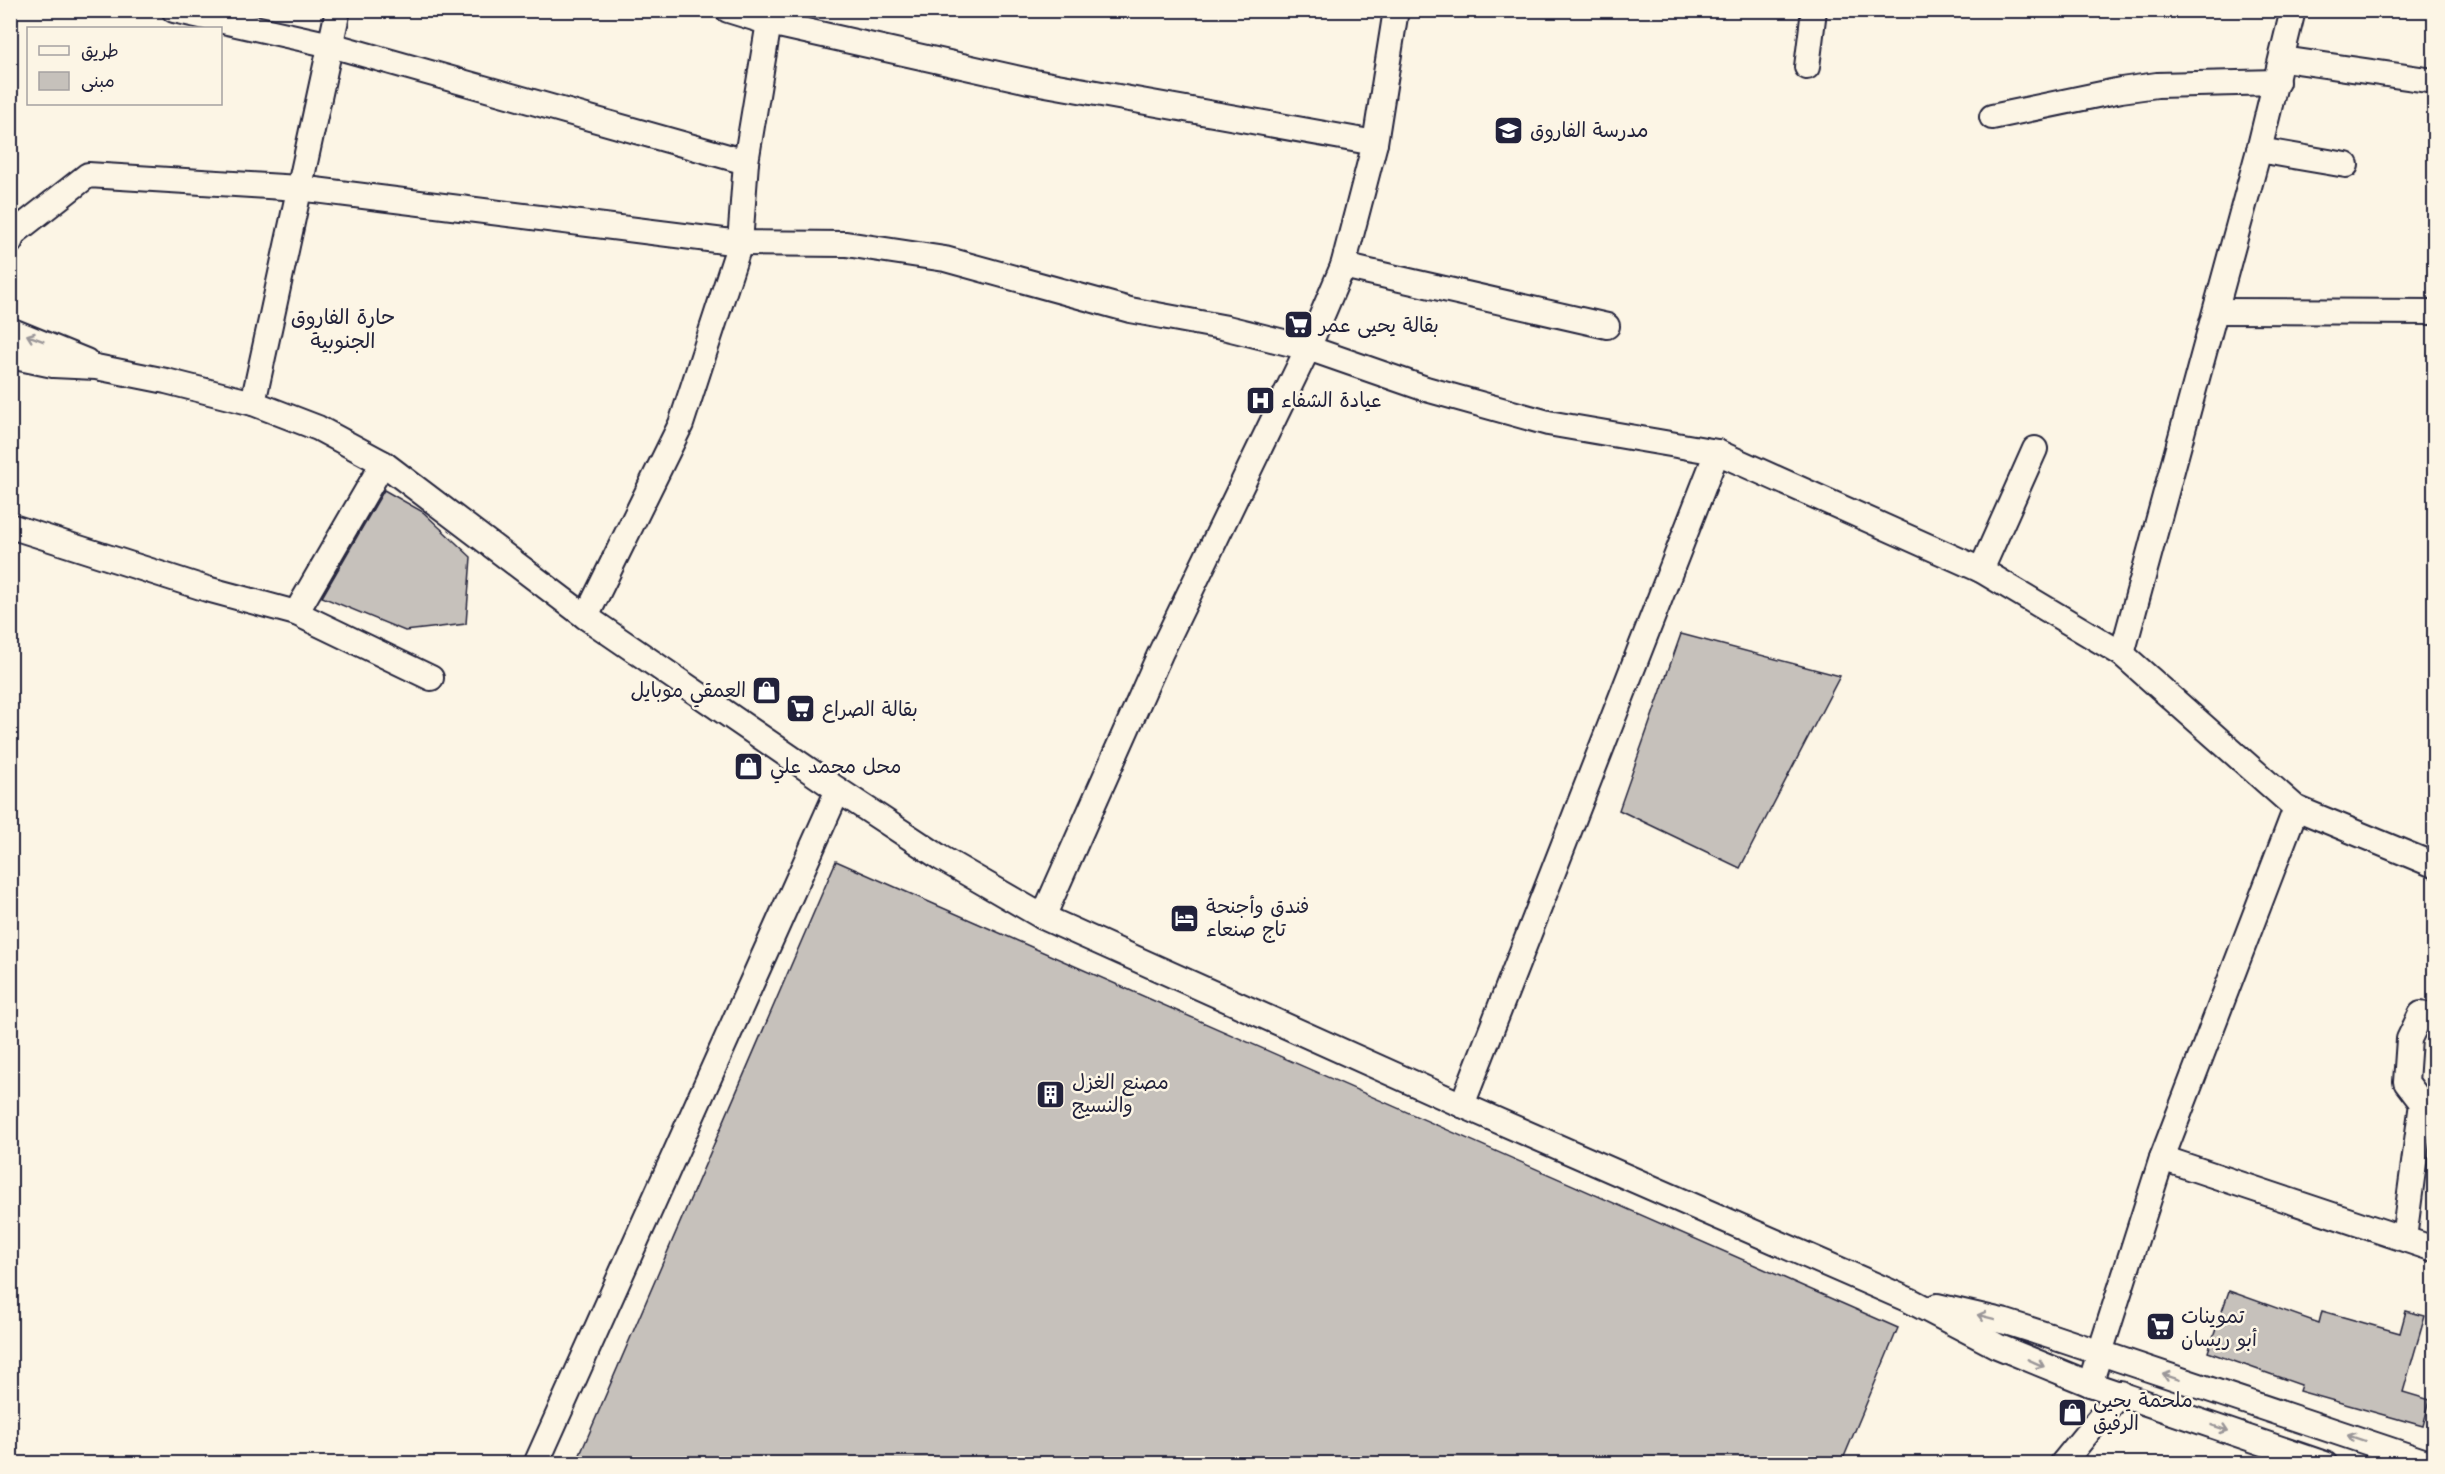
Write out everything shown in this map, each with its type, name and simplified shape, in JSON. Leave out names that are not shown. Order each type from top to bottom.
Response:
[{"type":"street","points":[[174,10],[331,45],[746,162]]},
{"type":"street","points":[[253,403],[338,10]]},
{"type":"street","points":[[728,10],[770,17],[1029,81],[1375,143]]},
{"type":"street","points":[[1043,917],[1160,654],[1308,348],[1343,266],[1375,143],[1396,10]]},
{"type":"street","points":[[1807,67],[1814,10]]},
{"type":"street","points":[[2122,654],[2280,71],[2293,10]]},
{"type":"street","points":[[586,618],[681,424],[740,243],[746,162],[770,17]]},
{"type":"street","points":[[1992,117],[2121,90],[2280,71],[2434,81]]},
{"type":"street","points":[[2259,150],[2346,165]]},
{"type":"street","points":[[10,242],[14,233],[88,175],[298,188],[740,243],[846,244],[945,259],[1130,310],[1227,328],[1308,348],[1426,389],[1548,423],[1718,452],[1981,570],[2122,654],[2296,808],[2434,865]]},
{"type":"street","points":[[1343,266],[1607,326]]},
{"type":"street","points":[[2216,311],[2434,312]]},
{"type":"street","points":[[10,330],[57,348],[96,367]]},
{"type":"street","points":[[10,356],[53,365],[96,367],[166,381],[253,403],[318,428],[383,463],[586,618],[838,790],[941,858],[1043,917],[1462,1105],[1909,1300],[1997,1346],[2090,1384],[2325,1464]]},
{"type":"street","points":[[1981,570],[2035,449]]},
{"type":"street","points":[[1462,1105],[1718,452]]},
{"type":"street","points":[[296,613],[383,463]]},
{"type":"street","points":[[10,526],[207,589],[296,613],[431,678]]},
{"type":"street","points":[[536,1464],[838,790]]},
{"type":"street","points":[[2090,1384],[2162,1158],[2296,808]]},
{"type":"street","points":[[2404,1238],[2428,1104],[2406,1082],[2409,1039],[2421,1014],[2434,1016]]},
{"type":"street","points":[[2162,1158],[2434,1249]]},
{"type":"street","points":[[1909,1300],[2006,1322],[2432,1464]]},
{"type":"street","points":[[2062,1464],[2120,1394]]},
{"type":"building","points":[[384,490],[423,512],[471,557],[466,624],[405,631],[322,597]]},
{"type":"building","points":[[1681,634],[1840,676],[1740,868],[1619,810]]},
{"type":"building","name":"مصنع الغزل والنسيج","points":[[836,861],[1898,1328],[1841,1464],[576,1464]]},
{"type":"building","points":[[2229,1291],[2319,1323],[2322,1311],[2400,1333],[2406,1311],[2425,1316],[2403,1392],[2430,1400],[2423,1426],[2299,1391],[2301,1385],[2208,1352]]},
{"type":"place","name":"مدرسة الفاروق","points":[[1509,130]]},
{"type":"place","name":"بقالة يحيى عمر","points":[[1298,325]]},
{"type":"place","name":"عيادة الشفاء","points":[[1260,400]]},
{"type":"place","name":"العمقي موبايل","points":[[767,690]]},
{"type":"place","name":"بقالة الصراع","points":[[801,709]]},
{"type":"place","name":"محل محمد علي","points":[[749,766]]},
{"type":"place","name":"فندق وأجنحة تاج صنعاء","points":[[1185,918]]},
{"type":"place","name":"مصنع الغزل والنسيج","points":[[1051,1094]]},
{"type":"place","name":"تموينات أبو ريسان","points":[[2160,1327]]},
{"type":"place","name":"ملحمة يحيى الرفيق","points":[[2072,1412]]},
{"type":"district","name":"حارة الفاروق الجنوبية","points":[[343,329]]}]
